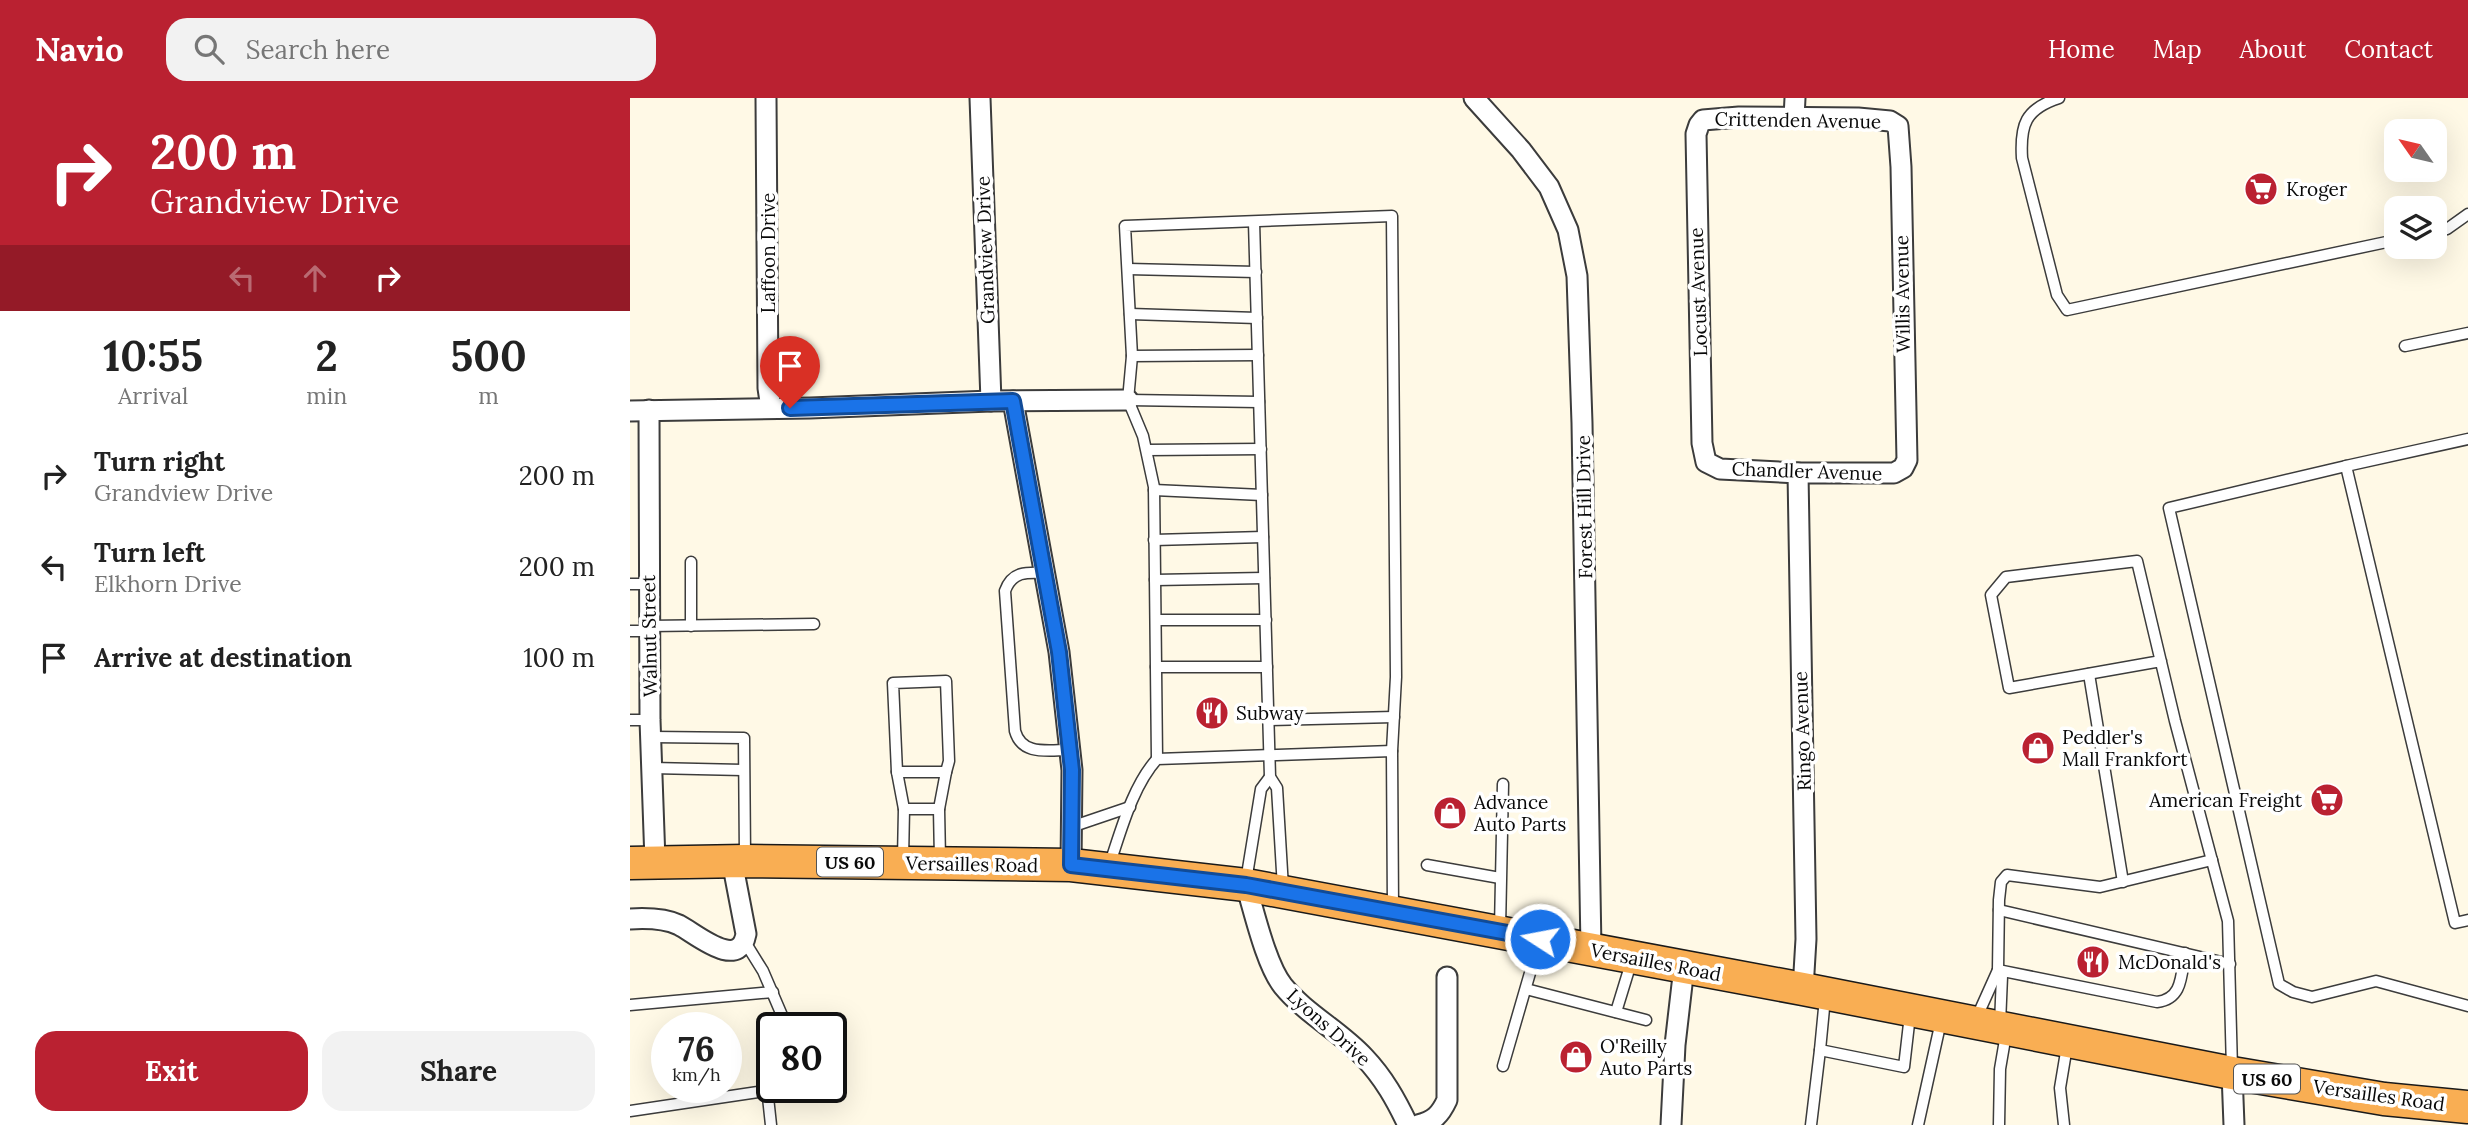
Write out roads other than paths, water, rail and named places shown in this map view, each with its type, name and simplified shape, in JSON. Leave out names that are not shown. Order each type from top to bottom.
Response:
[{"type":"highway","name":"Versailles Road","points":[[643,862],[1071,865],[1246,885],[1814,991],[2232,1073],[2384,1099],[2468,1107]]},
{"type":"street","name":"Laffoon Drive","points":[[766,98],[768,388],[771,408]]},
{"type":"street","name":"Grandview Drive","points":[[981,98],[991,401]]},
{"type":"street","name":"Forest Hill Drive","points":[[1474,98],[1521,150],[1549,187],[1568,230],[1577,276],[1591,949]]},
{"type":"street","points":[[1794,118],[1795,98]]},
{"type":"street","name":"Crittenden Avenue","points":[[1700,122],[1739,117],[1858,118],[1890,121],[1895,124]]},
{"type":"street","name":"Locust Avenue","points":[[1700,122],[1696,134],[1695,204],[1700,277],[1702,443],[1706,462]]},
{"type":"street","name":"Willis Avenue","points":[[1895,124],[1900,135],[1901,167],[1905,465]]},
{"type":"street","points":[[639,410],[1128,400]]},
{"type":"street","points":[[1013,401],[1059,652],[1069,750],[1071,865]]},
{"type":"street","name":"Walnut Street","points":[[639,410],[639,584],[643,629],[644,726],[652,768],[643,862]]},
{"type":"street","name":"Chandler Avenue","points":[[1706,462],[1720,469],[1888,475],[1899,471],[1905,465]]},
{"type":"street","name":"Ringo Avenue","points":[[1798,473],[1806,939],[1814,991]]},
{"type":"street","points":[[630,919],[662,919],[678,925],[703,942],[724,949],[739,947],[745,942],[746,934],[739,861]]},
{"type":"street","name":"Lyons Drive","points":[[1246,885],[1268,955],[1281,984],[1363,1056],[1390,1088],[1408,1125]]},
{"type":"street","points":[[1671,1125],[1675,1045],[1684,967]]},
{"type":"street","points":[[1418,1125],[1430,1122],[1440,1114],[1447,1100],[1447,977]]},
{"type":"street","points":[[2232,1073],[2234,1125]]},
{"type":"lane","points":[[2059,98],[2026,119],[2021,135],[2022,158],[2057,295],[2067,310],[2384,243]]},
{"type":"lane","points":[[2447,229],[2468,214]]},
{"type":"lane","points":[[1108,869],[1130,807],[1149,768],[1157,759],[1154,490],[1147,450],[1128,400],[1132,356],[1125,226],[1392,216],[1396,663],[1392,751],[1393,912]]},
{"type":"lane","points":[[1254,222],[1269,755],[1270,777],[1277,788],[1283,892]]},
{"type":"lane","points":[[1128,269],[1256,272]]},
{"type":"lane","points":[[1130,314],[1257,318]]},
{"type":"lane","points":[[2405,346],[2468,333]]},
{"type":"lane","points":[[1132,356],[1258,355]]},
{"type":"lane","points":[[1128,400],[1259,402]]},
{"type":"lane","points":[[2468,439],[2169,508],[2279,984],[2293,992],[2312,997],[2376,981],[2468,1006]]},
{"type":"lane","points":[[1147,450],[1261,449]]},
{"type":"lane","points":[[2346,466],[2455,923],[2468,920]]},
{"type":"lane","points":[[1154,490],[1262,495]]},
{"type":"lane","points":[[1154,540],[1263,537]]},
{"type":"lane","points":[[2161,660],[2009,688],[1991,595],[2006,577],[2137,561],[2228,921],[2232,1073]]},
{"type":"lane","points":[[691,562],[691,625]]},
{"type":"lane","points":[[1045,573],[1025,572],[1008,582],[1005,591],[1015,732],[1021,745],[1028,749],[1069,750]]},
{"type":"lane","points":[[1155,580],[1264,578]]},
{"type":"lane","points":[[1156,620],[1266,620]]},
{"type":"lane","points":[[643,629],[691,625],[814,624]]},
{"type":"lane","points":[[1156,667],[1267,667]]},
{"type":"lane","points":[[2089,674],[2123,882]]},
{"type":"lane","points":[[903,863],[904,809],[897,772],[893,683],[946,681],[949,761],[939,809],[940,863]]},
{"type":"lane","points":[[1268,720],[1394,717]]},
{"type":"lane","points":[[644,726],[744,738],[739,861]]},
{"type":"lane","points":[[1157,759],[1392,751]]},
{"type":"lane","points":[[652,768],[744,770]]},
{"type":"lane","points":[[897,772],[946,772]]},
{"type":"lane","points":[[1246,885],[1261,789],[1270,777]]},
{"type":"lane","points":[[1499,932],[1503,784]]},
{"type":"lane","points":[[1071,827],[1130,807]]},
{"type":"lane","points":[[904,809],[939,809]]},
{"type":"lane","points":[[1999,1125],[2000,1069],[1994,1027],[1993,977],[1998,971],[2001,881],[2007,875],[2100,887],[2212,860]]},
{"type":"lane","points":[[1427,865],[1500,878]]},
{"type":"lane","points":[[1999,905],[2230,964]]},
{"type":"lane","points":[[1503,1066],[1540,939]]},
{"type":"lane","points":[[745,942],[763,971],[781,1012]]},
{"type":"lane","points":[[1998,971],[2157,1002],[2172,998],[2178,990],[2185,953]]},
{"type":"lane","points":[[1616,1012],[1633,957]]},
{"type":"lane","points":[[1994,1027],[2002,976],[1998,971]]},
{"type":"lane","points":[[1526,989],[1646,1020]]},
{"type":"lane","points":[[1811,1125],[1820,1050],[1814,991]]},
{"type":"lane","points":[[630,1005],[773,992]]},
{"type":"lane","points":[[1820,1050],[1905,1067],[1911,1011]]},
{"type":"lane","points":[[1918,1125],[1942,1017]]},
{"type":"lane","points":[[2063,1125],[2060,1088],[2068,1042]]},
{"type":"lane","points":[[630,1111],[756,1092]]},
{"type":"lane","points":[[770,1103],[771,1125]]},
{"type":"place","name":"Kroger","points":[[2261,189]]},
{"type":"place","name":"Subway","points":[[1212,713]]},
{"type":"place","name":"Peddler's Mall Frankfort","points":[[2038,748]]},
{"type":"place","name":"American Freight","points":[[2327,800]]},
{"type":"place","name":"Advance Auto Parts","points":[[1450,813]]},
{"type":"place","name":"McDonald's","points":[[2093,962]]},
{"type":"place","name":"O'Reilly Auto Parts","points":[[1576,1057]]}]
